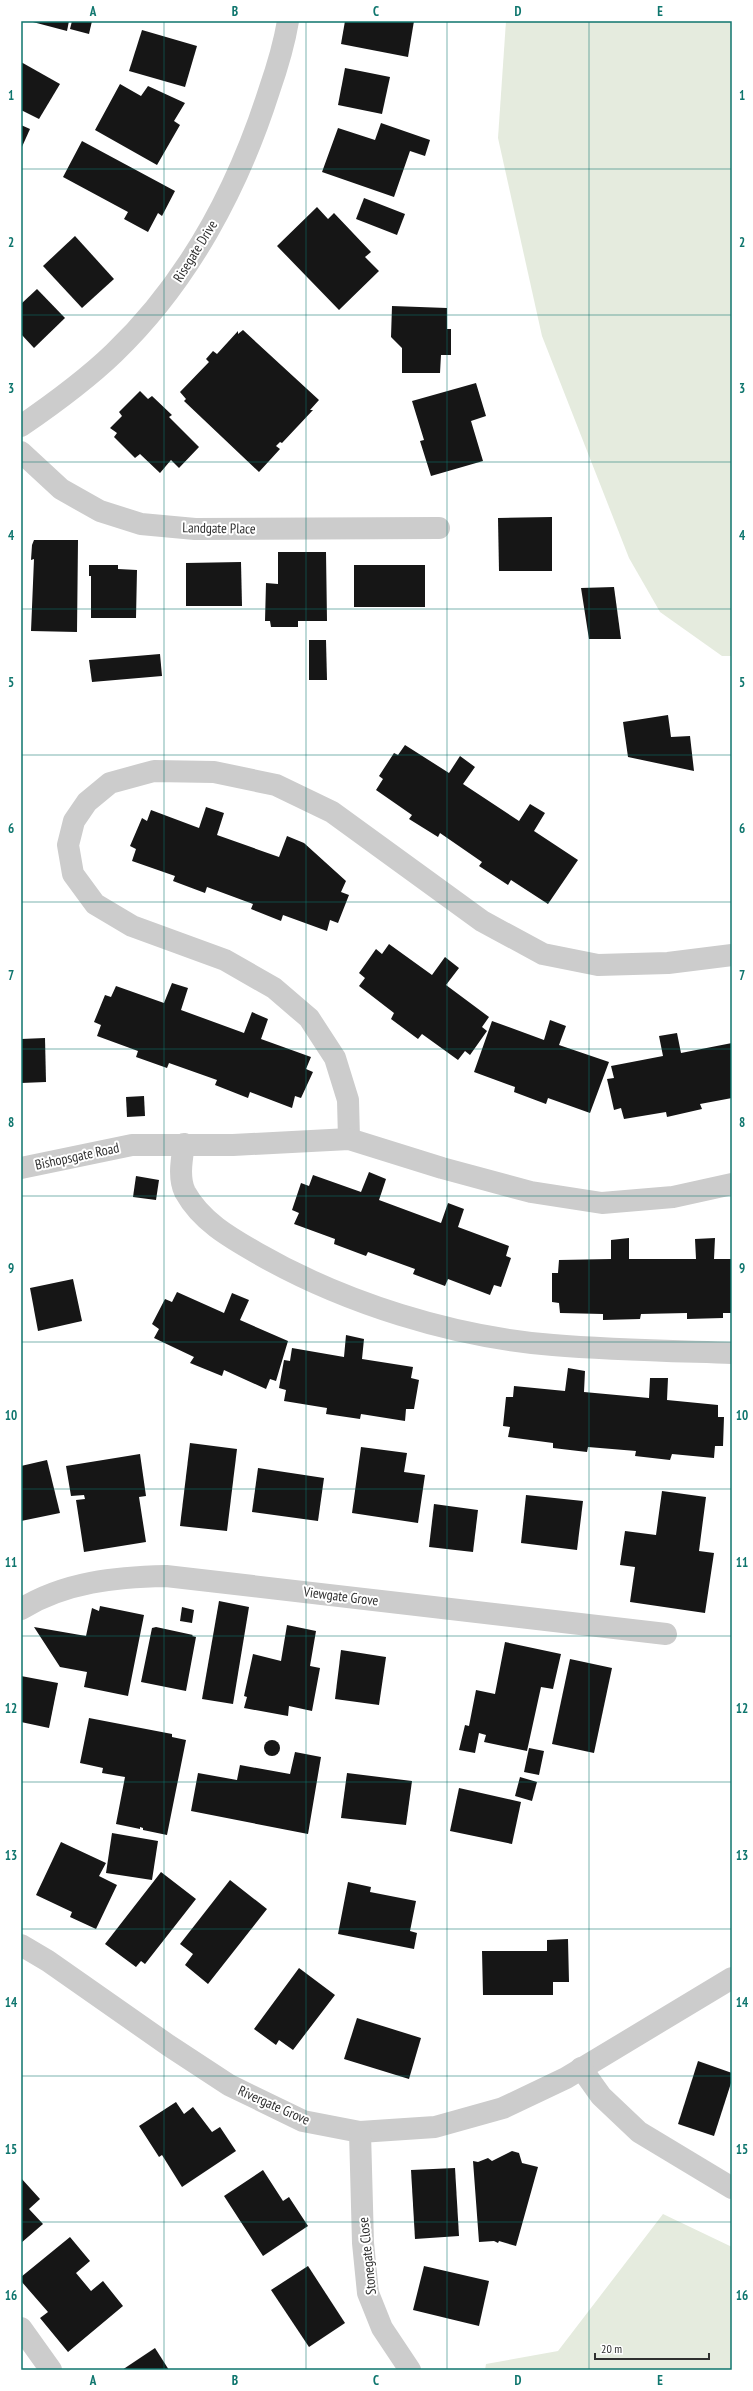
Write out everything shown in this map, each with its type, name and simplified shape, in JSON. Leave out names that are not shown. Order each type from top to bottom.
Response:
[{"type":"street","name":"Risegate Drive","points":[[21,426],[64,396],[114,353],[170,290],[214,222],[256,133],[285,43],[288,21]]},
{"type":"street","name":"Landgate Place","points":[[21,452],[61,489],[100,511],[141,524],[195,529],[439,528]]},
{"type":"street","points":[[732,955],[668,963],[598,965],[543,954],[482,921],[332,812],[276,785],[214,772],[154,771],[110,783],[87,802],[74,821],[68,845],[73,874],[95,904],[132,926],[225,960],[274,988],[309,1018],[335,1058],[348,1100],[349,1139],[442,1168],[523,1190],[602,1203],[673,1197],[732,1184]]},
{"type":"street","name":"Bishopsgate Road","points":[[21,1168],[132,1145],[278,1143],[349,1139]]},
{"type":"street","points":[[184,1144],[181,1168],[184,1190],[200,1213],[228,1236],[288,1271],[383,1310],[475,1333],[552,1345],[732,1353]]},
{"type":"street","name":"Viewgate Grove","points":[[21,1609],[33,1601],[82,1584],[120,1577],[166,1576],[666,1634]]},
{"type":"street","name":"Rivergate Grove","points":[[21,1945],[48,1961],[168,2045],[229,2085],[303,2121],[360,2132],[435,2128],[503,2108],[566,2078],[580,2068],[732,1978]]},
{"type":"street","points":[[580,2068],[600,2096],[639,2132],[732,2188]]},
{"type":"street","name":"Stonegate Close","points":[[360,2132],[363,2243],[368,2293],[382,2328],[410,2370]]},
{"type":"street","points":[[21,2328],[51,2370]]},
{"type":"shaded area","points":[[506,21],[732,21],[732,656],[722,656],[660,612],[629,558],[542,336],[498,138]]},
{"type":"shaded area","points":[[663,2214],[732,2247],[732,2370],[485,2370],[486,2364],[558,2351]]},
{"type":"building","points":[[29,21],[69,21],[67,31]]},
{"type":"building","points":[[72,21],[92,21],[89,34],[70,29]]},
{"type":"building","points":[[345,21],[414,21],[408,57],[341,44]]},
{"type":"building","points":[[142,30],[197,46],[185,87],[129,71]]},
{"type":"building","points":[[21,62],[60,84],[39,119],[21,110]]},
{"type":"building","points":[[345,68],[390,77],[382,114],[338,105]]},
{"type":"building","points":[[120,84],[141,96],[148,86],[185,103],[174,121],[180,125],[157,165],[95,130]]},
{"type":"building","points":[[381,123],[430,140],[425,156],[410,151],[394,197],[322,172],[338,128],[375,140]]},
{"type":"building","points":[[21,125],[30,129],[21,149]]},
{"type":"building","points":[[82,141],[175,191],[162,216],[158,213],[148,232],[124,219],[128,212],[63,177]]},
{"type":"building","points":[[364,198],[405,214],[397,235],[356,219]]},
{"type":"building","points":[[317,207],[328,219],[334,213],[371,252],[365,257],[379,271],[339,310],[277,246]]},
{"type":"building","points":[[75,236],[114,279],[82,308],[43,266]]},
{"type":"building","points":[[37,289],[65,318],[34,348],[21,334],[21,304]]},
{"type":"building","points":[[392,306],[447,308],[447,329],[451,329],[451,355],[441,355],[440,373],[402,373],[402,348],[391,337]]},
{"type":"building","points":[[243,330],[319,400],[310,410],[313,410],[282,443],[280,442],[276,446],[280,449],[259,472],[184,401],[186,399],[180,392],[209,362],[206,359],[213,351],[217,354],[238,331],[238,334]]},
{"type":"building","points":[[476,383],[486,416],[471,421],[483,461],[431,476],[420,441],[424,440],[412,401]]},
{"type":"building","points":[[140,391],[148,399],[152,396],[172,415],[169,417],[199,447],[179,468],[171,460],[160,473],[140,454],[135,458],[114,437],[117,433],[110,428],[122,416],[119,412]]},
{"type":"building","points":[[552,517],[552,571],[499,571],[498,518]]},
{"type":"building","points":[[34,540],[78,540],[77,632],[31,631],[34,559],[31,560],[32,545]]},
{"type":"building","points":[[278,552],[326,552],[327,621],[298,621],[298,627],[271,627],[270,621],[265,621],[266,583],[278,584]]},
{"type":"building","points":[[241,562],[242,606],[186,606],[186,563]]},
{"type":"building","points":[[89,565],[118,565],[118,569],[137,570],[136,618],[91,618],[91,576],[89,576]]},
{"type":"building","points":[[354,565],[425,565],[425,607],[354,607]]},
{"type":"building","points":[[614,587],[621,639],[589,639],[581,588]]},
{"type":"building","points":[[309,640],[326,640],[327,680],[309,680]]},
{"type":"building","points":[[160,654],[162,676],[92,682],[89,660]]},
{"type":"building","points":[[668,715],[671,737],[690,736],[694,771],[628,757],[623,722]]},
{"type":"building","points":[[405,745],[449,773],[460,756],[475,767],[463,784],[519,821],[530,804],[545,813],[534,831],[578,860],[548,904],[511,880],[508,885],[479,866],[482,862],[440,833],[438,837],[409,819],[412,815],[376,790],[383,779],[379,776],[394,753],[398,755]]},
{"type":"building","points":[[206,807],[224,813],[217,835],[279,857],[287,836],[304,843],[346,881],[341,892],[349,895],[338,923],[330,920],[327,931],[283,915],[281,921],[251,909],[253,904],[207,887],[205,893],[173,881],[175,876],[132,861],[136,849],[130,846],[142,818],[147,821],[151,810],[199,828]]},
{"type":"building","points":[[389,944],[432,975],[445,957],[459,968],[446,985],[489,1017],[482,1027],[487,1031],[470,1055],[465,1051],[458,1060],[422,1034],[418,1039],[391,1019],[394,1013],[359,986],[365,978],[359,973],[376,949],[382,954]]},
{"type":"building","points":[[172,983],[188,988],[181,1010],[244,1033],[252,1012],[268,1019],[261,1039],[311,1057],[306,1069],[313,1072],[301,1098],[295,1096],[292,1108],[250,1092],[248,1098],[215,1085],[217,1080],[169,1063],[167,1068],[136,1057],[138,1051],[97,1036],[101,1025],[94,1022],[105,995],[111,997],[116,986],[164,1003]]},
{"type":"building","points":[[550,1020],[566,1026],[559,1045],[609,1062],[590,1113],[548,1098],[546,1104],[514,1092],[515,1087],[474,1072],[492,1021],[544,1040]]},
{"type":"building","points":[[677,1033],[681,1053],[732,1043],[732,1098],[700,1104],[702,1109],[667,1117],[666,1112],[624,1119],[621,1108],[614,1110],[607,1079],[614,1078],[611,1066],[663,1056],[659,1036]]},
{"type":"building","points":[[45,1038],[46,1082],[21,1083],[21,1039]]},
{"type":"building","points":[[144,1096],[145,1116],[127,1117],[126,1097]]},
{"type":"building","points":[[369,1172],[386,1179],[379,1200],[441,1223],[448,1203],[464,1209],[458,1227],[509,1246],[506,1256],[511,1258],[501,1287],[494,1285],[490,1295],[448,1279],[445,1286],[413,1274],[415,1269],[368,1252],[366,1256],[334,1244],[335,1239],[294,1224],[299,1213],[292,1210],[301,1183],[309,1186],[313,1175],[361,1192]]},
{"type":"building","points":[[136,1176],[159,1180],[156,1200],[133,1197]]},
{"type":"building","points":[[629,1238],[629,1259],[696,1259],[695,1239],[715,1238],[714,1259],[732,1259],[732,1313],[723,1313],[723,1318],[687,1319],[687,1313],[641,1314],[640,1319],[603,1320],[603,1314],[560,1313],[559,1303],[552,1302],[552,1273],[558,1273],[559,1260],[611,1259],[611,1240]]},
{"type":"building","points":[[73,1279],[82,1321],[38,1331],[30,1288]]},
{"type":"building","points":[[177,1292],[224,1313],[232,1293],[249,1300],[240,1320],[288,1341],[276,1381],[270,1379],[266,1389],[224,1370],[222,1376],[190,1363],[194,1357],[154,1338],[159,1329],[152,1324],[165,1299],[172,1302]]},
{"type":"building","points":[[346,1335],[364,1339],[362,1359],[413,1367],[411,1378],[419,1380],[414,1409],[406,1409],[405,1421],[361,1414],[360,1419],[326,1414],[327,1408],[284,1401],[286,1390],[279,1388],[284,1360],[290,1361],[292,1348],[344,1357]]},
{"type":"building","points":[[568,1368],[585,1371],[584,1392],[649,1398],[650,1378],[668,1378],[667,1400],[718,1405],[718,1417],[724,1417],[723,1446],[715,1446],[714,1458],[672,1454],[670,1460],[635,1456],[636,1451],[588,1447],[587,1452],[553,1448],[553,1443],[508,1437],[510,1427],[503,1426],[506,1397],[513,1397],[514,1386],[565,1391]]},
{"type":"building","points":[[190,1443],[237,1449],[227,1531],[180,1526]]},
{"type":"building","points":[[361,1447],[407,1453],[404,1472],[425,1475],[418,1523],[352,1513]]},
{"type":"building","points":[[140,1454],[146,1496],[139,1497],[146,1542],[84,1552],[76,1500],[85,1499],[84,1495],[71,1496],[66,1466]]},
{"type":"building","points":[[47,1460],[60,1513],[21,1521],[21,1466]]},
{"type":"building","points":[[258,1468],[324,1478],[318,1521],[252,1512]]},
{"type":"building","points":[[662,1491],[706,1497],[699,1551],[714,1553],[705,1613],[630,1602],[635,1567],[620,1565],[625,1531],[656,1535]]},
{"type":"building","points":[[526,1495],[583,1501],[577,1550],[521,1543]]},
{"type":"building","points":[[434,1504],[478,1510],[473,1552],[429,1547]]},
{"type":"building","points":[[219,1601],[249,1607],[233,1704],[202,1699]]},
{"type":"building","points":[[100,1606],[144,1615],[128,1696],[84,1687],[87,1672],[60,1667],[34,1627],[86,1636],[92,1608],[99,1611]]},
{"type":"building","points":[[182,1607],[194,1610],[192,1623],[180,1621]]},
{"type":"building","points":[[287,1625],[316,1631],[310,1666],[320,1668],[312,1711],[289,1706],[288,1716],[244,1708],[247,1697],[244,1696],[253,1654],[281,1661]]},
{"type":"building","points":[[156,1627],[193,1635],[192,1636],[196,1637],[186,1691],[141,1682],[152,1628]]},
{"type":"building","points":[[505,1642],[561,1654],[553,1689],[541,1687],[527,1751],[484,1742],[486,1735],[479,1733],[475,1753],[459,1750],[465,1725],[469,1726],[476,1690],[495,1694]]},
{"type":"building","points":[[341,1650],[386,1657],[379,1705],[335,1699]]},
{"type":"building","points":[[570,1659],[612,1668],[594,1753],[552,1744]]},
{"type":"building","points":[[21,1676],[58,1683],[49,1728],[21,1722]]},
{"type":"building","points":[[89,1718],[172,1734],[172,1737],[186,1740],[167,1835],[143,1830],[143,1828],[140,1827],[140,1829],[116,1824],[125,1777],[102,1773],[103,1768],[80,1763]]},
{"type":"building","points":[[272,1740],[278,1742],[280,1748],[278,1754],[272,1756],[266,1754],[264,1748],[266,1742]]},
{"type":"building","points":[[529,1748],[544,1751],[539,1775],[524,1772]]},
{"type":"building","points":[[295,1752],[321,1757],[308,1834],[191,1811],[198,1773],[237,1780],[240,1765],[290,1774]]},
{"type":"building","points":[[347,1773],[412,1781],[406,1825],[341,1818]]},
{"type":"building","points":[[520,1777],[537,1782],[532,1801],[515,1796]]},
{"type":"building","points":[[459,1788],[521,1802],[512,1844],[450,1831]]},
{"type":"building","points":[[112,1833],[158,1841],[152,1880],[106,1873]]},
{"type":"building","points":[[61,1842],[106,1863],[99,1876],[117,1885],[96,1929],[70,1917],[72,1912],[36,1895]]},
{"type":"building","points":[[161,1872],[196,1899],[145,1964],[141,1961],[136,1967],[105,1944]]},
{"type":"building","points":[[230,1880],[267,1909],[208,1984],[185,1965],[193,1954],[180,1944]]},
{"type":"building","points":[[348,1882],[371,1887],[370,1892],[416,1901],[410,1931],[417,1933],[414,1949],[338,1934]]},
{"type":"building","points":[[568,1939],[569,1982],[553,1982],[553,1995],[483,1995],[482,1951],[547,1951],[547,1940]]},
{"type":"building","points":[[299,1968],[335,1995],[293,2050],[279,2040],[276,2045],[254,2029]]},
{"type":"building","points":[[357,2018],[421,2038],[409,2079],[344,2059]]},
{"type":"building","points":[[698,2061],[732,2073],[732,2080],[714,2136],[678,2124]]},
{"type":"building","points":[[176,2102],[184,2114],[193,2107],[212,2132],[220,2127],[236,2151],[182,2187],[162,2155],[159,2157],[139,2126]]},
{"type":"building","points":[[512,2151],[519,2153],[522,2163],[538,2167],[516,2246],[499,2241],[498,2243],[494,2241],[479,2242],[473,2161],[478,2162],[488,2158],[492,2161]]},
{"type":"building","points":[[455,2168],[459,2236],[415,2239],[411,2170]]},
{"type":"building","points":[[263,2170],[283,2201],[289,2197],[308,2226],[263,2256],[224,2196]]},
{"type":"building","points":[[21,2178],[40,2199],[29,2209],[43,2224],[21,2243]]},
{"type":"building","points":[[70,2237],[90,2261],[76,2273],[91,2291],[103,2281],[123,2306],[68,2352],[40,2318],[48,2312],[21,2281],[21,2277]]},
{"type":"building","points":[[308,2266],[345,2323],[309,2347],[271,2290]]},
{"type":"building","points":[[424,2266],[489,2281],[479,2326],[413,2310]]},
{"type":"building","points":[[155,2348],[169,2370],[122,2370]]}]
